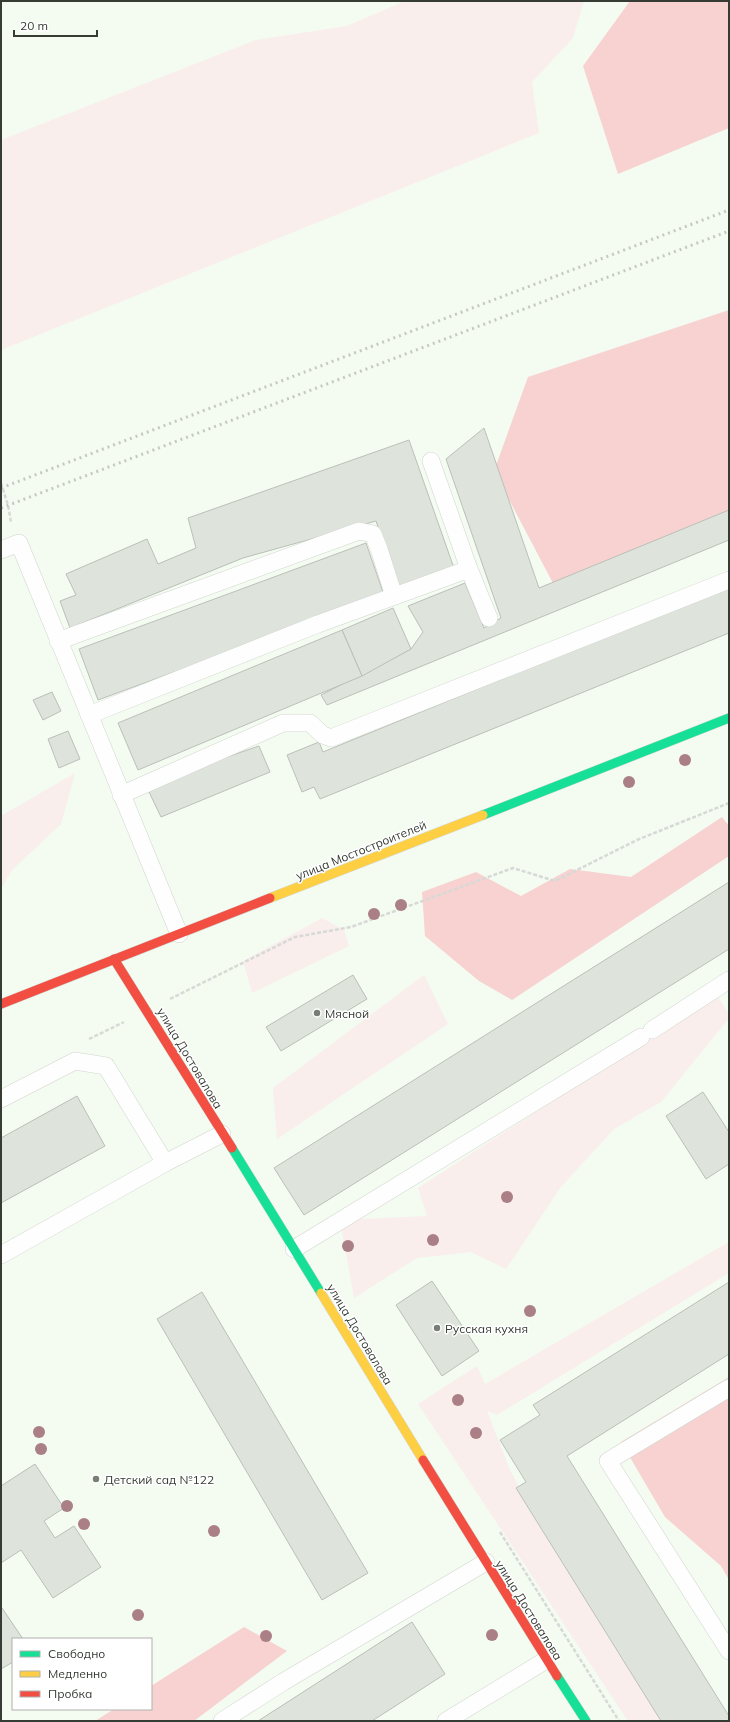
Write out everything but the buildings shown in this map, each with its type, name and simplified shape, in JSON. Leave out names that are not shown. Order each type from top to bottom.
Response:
[{"type":"street","name":"улица Мостостроителей","points":[[1,1004],[729,718]]},
{"type":"street","name":"улица Достовалова","points":[[114,959],[147,1010],[546,1660],[586,1721]]},
{"type":"lane","points":[[431,460],[469,569],[489,618]]},
{"type":"lane","points":[[58,641],[359,531],[373,534],[394,596]]},
{"type":"lane","points":[[1,550],[19,543],[88,715],[179,934]]},
{"type":"lane","points":[[88,715],[318,624],[469,569]]},
{"type":"lane","points":[[121,795],[283,722],[310,723],[323,735],[331,738],[729,580]]},
{"type":"lane","points":[[294,1249],[646,1034],[729,980]]},
{"type":"lane","points":[[1,1099],[75,1061],[106,1066],[165,1163]]},
{"type":"lane","points":[[1,1255],[165,1163],[222,1134]]},
{"type":"lane","points":[[729,1388],[608,1461],[729,1651]]},
{"type":"lane","points":[[222,1721],[289,1678],[486,1562]]},
{"type":"lane","points":[[446,1721],[546,1660]]},
{"type":"path","points":[[1,483],[19,543]]},
{"type":"path","points":[[86,1041],[295,937],[351,927],[513,868],[556,881],[637,840],[729,803]]},
{"type":"shaded area","points":[[405,1],[584,1],[573,38],[532,82],[539,133],[1,350],[1,140],[256,40],[347,26]]},
{"type":"shaded area","points":[[630,1],[729,1],[729,128],[618,174],[583,66]]},
{"type":"shaded area","points":[[729,310],[729,523],[555,587],[494,471],[528,377]]},
{"type":"shaded area","points":[[75,773],[61,824],[12,870],[1,889],[1,816]]},
{"type":"shaded area","points":[[722,817],[729,826],[729,856],[512,1000],[479,981],[425,936],[422,892],[476,872],[521,896],[570,869],[631,877]]},
{"type":"shaded area","points":[[322,918],[344,930],[349,946],[252,993],[243,961]]},
{"type":"shaded area","points":[[424,975],[448,1024],[277,1139],[273,1088]]},
{"type":"shaded area","points":[[717,995],[729,1014],[729,1018],[661,1102],[614,1129],[560,1188],[506,1269],[471,1252],[417,1258],[354,1298],[340,1220],[427,1216],[418,1188]]},
{"type":"shaded area","points":[[729,1242],[729,1273],[497,1415],[487,1411],[510,1470],[549,1541],[666,1721],[628,1721],[418,1404],[477,1366],[485,1384]]},
{"type":"shaded area","points":[[729,1377],[729,1580],[721,1566],[665,1517],[621,1442]]},
{"type":"shaded area","points":[[244,1627],[287,1651],[194,1721],[95,1721],[112,1710],[152,1710],[152,1685]]},
{"type":"railway","points":[[1,488],[729,210]]},
{"type":"railway","points":[[1,508],[729,231]]},
{"type":"traffic: fast","points":[[483,815],[729,718]]},
{"type":"traffic: fast","points":[[232,1148],[321,1293]]},
{"type":"traffic: fast","points":[[557,1676],[586,1721]]},
{"type":"traffic: slow","points":[[270,898],[483,815]]},
{"type":"traffic: slow","points":[[321,1293],[423,1460]]},
{"type":"traffic: jam","points":[[1,1004],[270,898]]},
{"type":"traffic: jam","points":[[114,959],[232,1148]]},
{"type":"traffic: jam","points":[[423,1460],[557,1676]]},
{"type":"place","name":"Мясной","points":[[317,1013]]},
{"type":"place","name":"Русская кухня","points":[[437,1328]]},
{"type":"place","name":"Детский сад №122","points":[[96,1479]]}]
